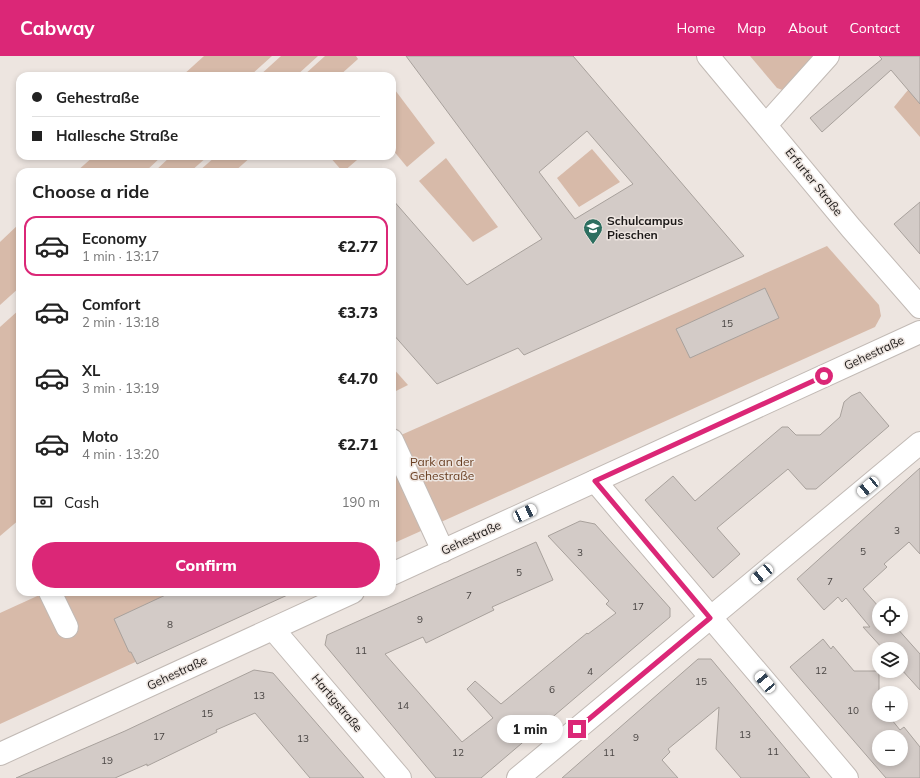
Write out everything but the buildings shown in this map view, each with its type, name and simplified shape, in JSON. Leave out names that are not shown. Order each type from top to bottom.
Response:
[{"type":"street","name":"Erfurter Straße","points":[[708,56],[851,228],[920,307]]},
{"type":"street","points":[[766,125],[828,56]]},
{"type":"street","name":"Gehestraße","points":[[396,572],[920,332]]},
{"type":"street","points":[[518,778],[920,443]]},
{"type":"street","points":[[396,449],[443,551]]},
{"type":"street","points":[[595,481],[847,778]]},
{"type":"street","points":[[52,596],[67,628]]},
{"type":"street","name":"Gehestraße","points":[[0,754],[345,596]]},
{"type":"street","name":"Hartigstraße","points":[[273,629],[400,778]]},
{"type":"green space","points":[[204,56],[272,56],[254,72],[186,72]]},
{"type":"green space","points":[[281,56],[318,56],[300,72],[263,72]]},
{"type":"green space","points":[[325,56],[356,56],[358,59],[343,72],[307,72]]},
{"type":"green space","points":[[750,56],[817,56],[785,91],[777,88]]},
{"type":"green space","points":[[908,90],[920,100],[920,137],[894,107]]},
{"type":"green space","points":[[396,91],[435,143],[407,167],[396,154]]},
{"type":"green space","points":[[592,149],[620,182],[579,207],[557,178]]},
{"type":"green space","points":[[446,158],[498,227],[473,242],[419,181]]},
{"type":"green space","points":[[90,160],[158,160],[149,168],[80,168]]},
{"type":"green space","points":[[167,160],[204,160],[194,168],[158,168]]},
{"type":"green space","points":[[212,160],[248,160],[238,168],[202,168]]},
{"type":"green space","points":[[332,160],[357,160],[348,168],[340,168]]},
{"type":"green space","points":[[16,227],[16,291],[0,305],[0,242]]},
{"type":"green space","name":"Park an der Gehestraße","points":[[827,246],[879,305],[881,316],[875,327],[396,542],[396,437]]},
{"type":"green space","points":[[16,313],[16,522],[0,536],[0,327]]},
{"type":"green space","points":[[396,372],[408,385],[396,391]]},
{"type":"green space","points":[[37,596],[279,596],[0,724],[0,613]]},
{"type":"place","name":"Schulcampus Pieschen","points":[[593,245]]},
{"type":"route","points":[[577,729],[710,618],[595,481],[824,376]]}]
